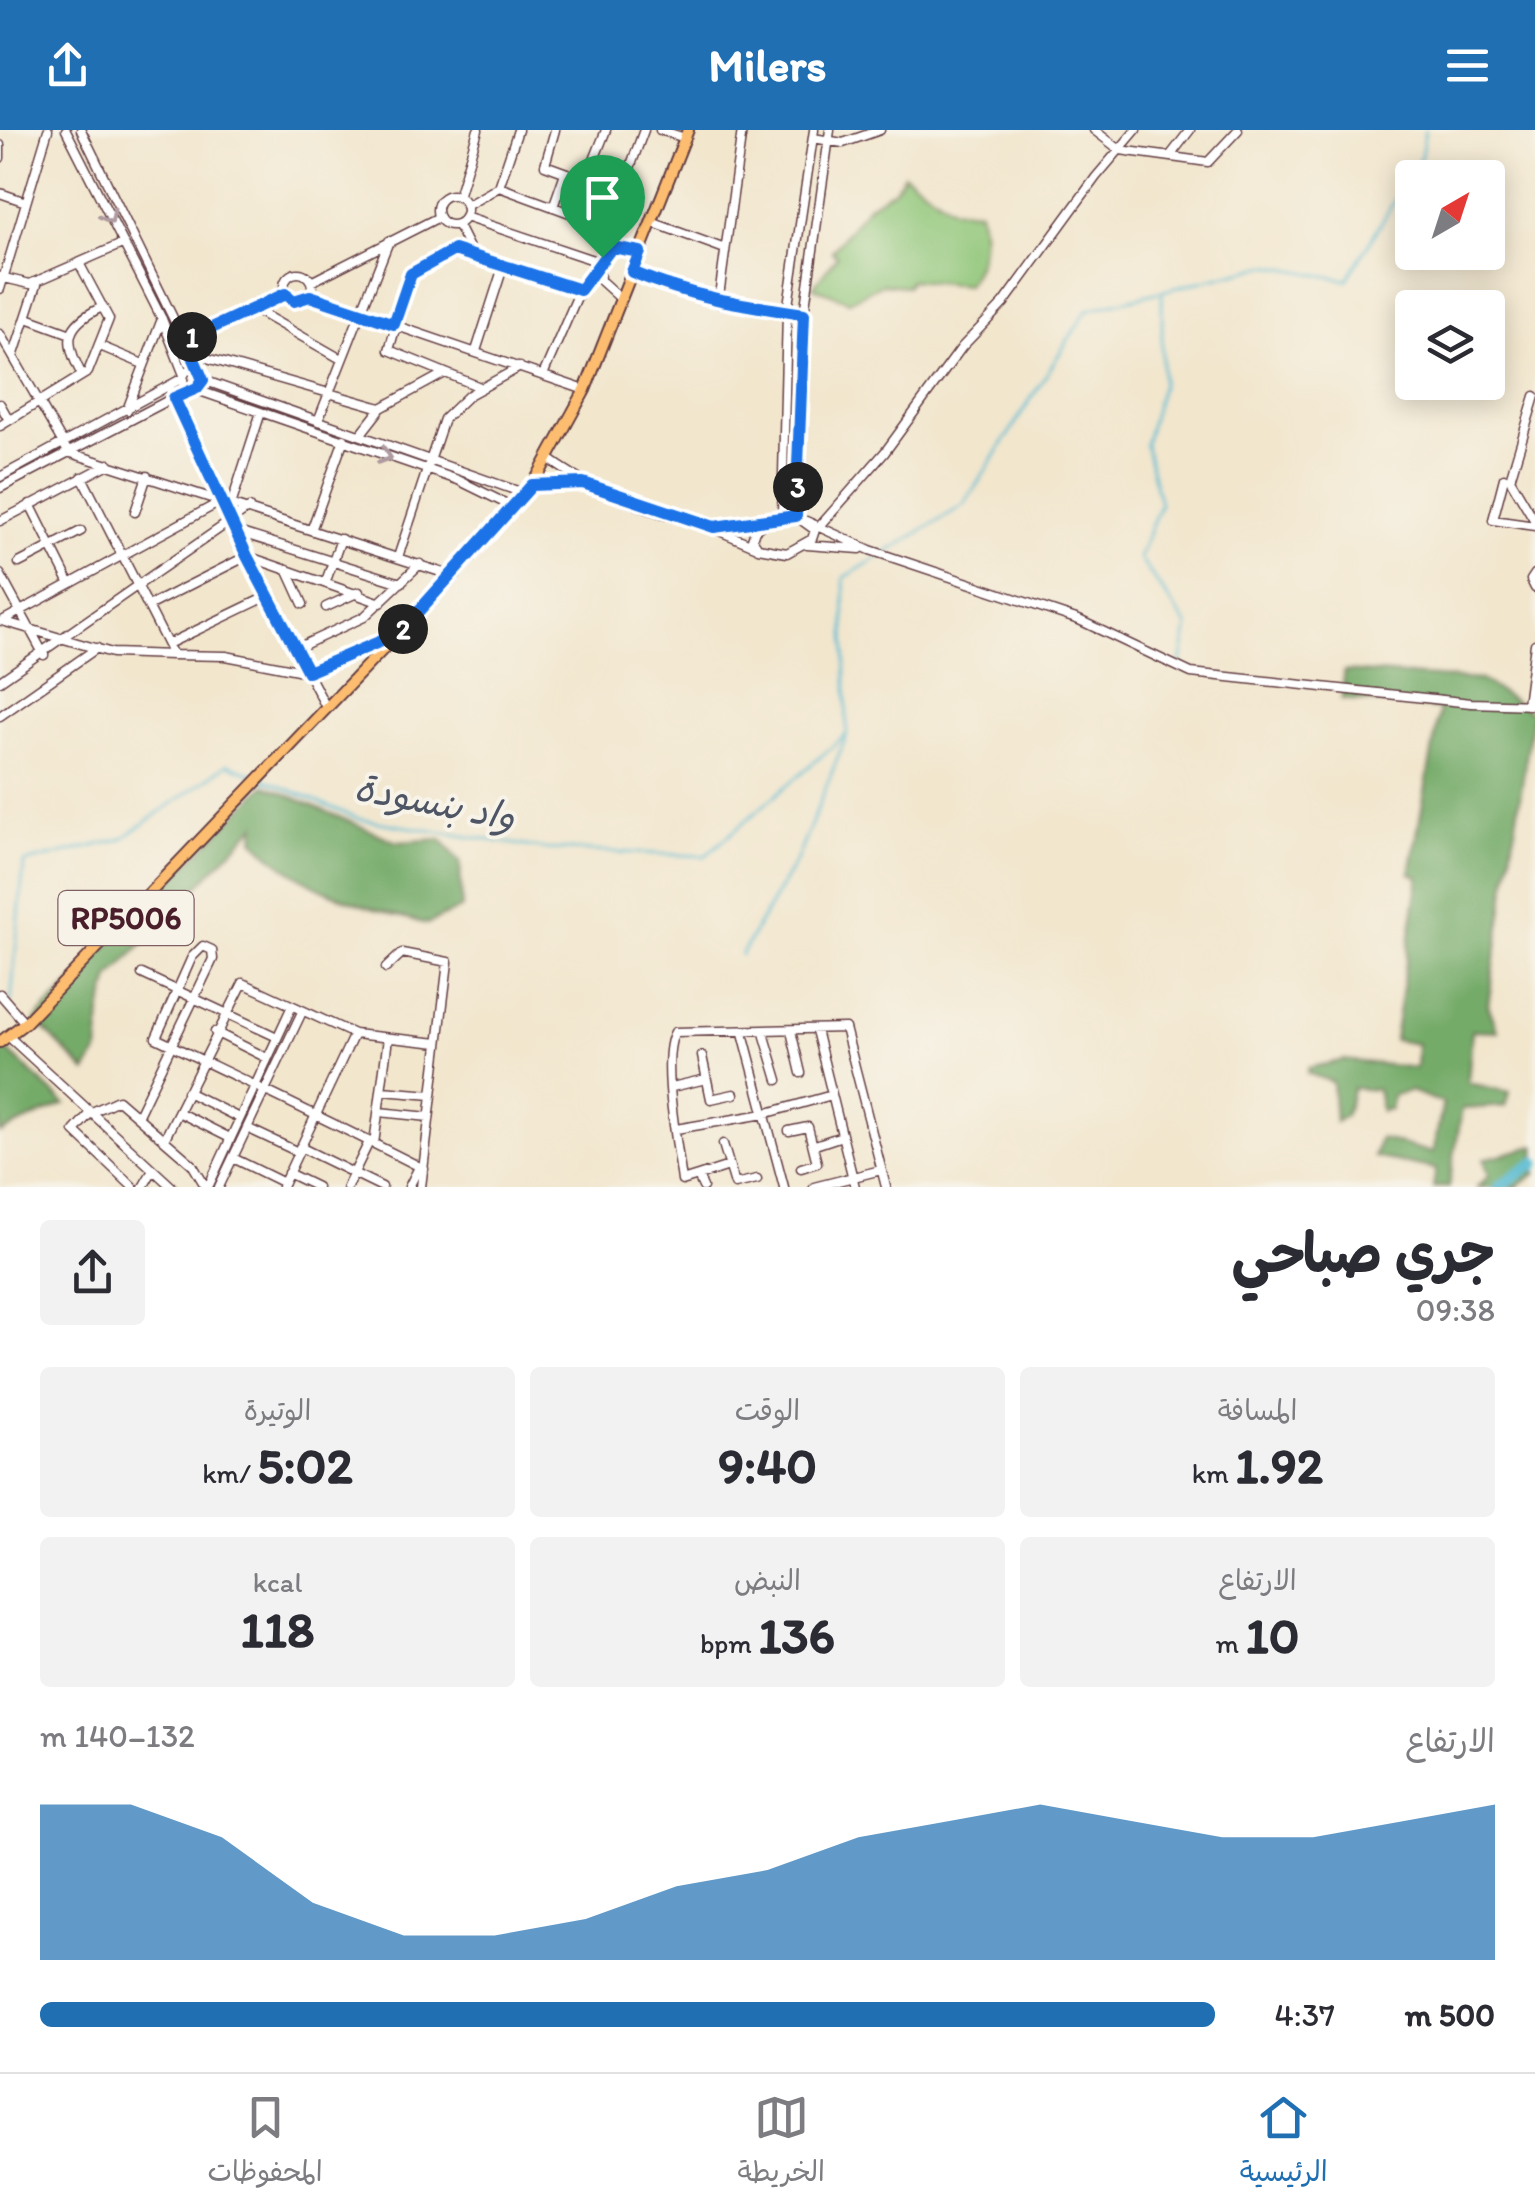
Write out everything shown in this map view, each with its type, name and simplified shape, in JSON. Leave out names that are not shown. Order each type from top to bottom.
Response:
[{"type":"main road","name":"RP5006","points":[[4,1039],[24,1023],[327,709],[529,490],[585,390],[686,134]]},
{"type":"street","points":[[0,289],[48,130]]},
{"type":"street","points":[[66,130],[162,319],[192,389],[479,488],[515,508]]},
{"type":"street","points":[[81,130],[201,376]]},
{"type":"street","points":[[478,130],[458,197],[466,211],[598,267],[608,291],[622,299]]},
{"type":"street","points":[[457,224],[466,211],[499,188],[518,130]]},
{"type":"street","points":[[556,130],[544,165],[588,179],[606,130]]},
{"type":"street","points":[[543,375],[580,290],[609,249],[608,228],[644,130]]},
{"type":"street","points":[[660,130],[686,134]]},
{"type":"street","points":[[718,303],[742,130]]},
{"type":"street","points":[[796,516],[804,314],[830,130]]},
{"type":"street","points":[[782,515],[787,312],[813,134],[828,141],[853,142],[880,130]]},
{"type":"street","points":[[1094,130],[1120,150],[1213,162],[1238,130]]},
{"type":"street","points":[[820,526],[886,452],[962,346],[1004,303],[1136,130]]},
{"type":"street","points":[[1170,156],[1190,130]]},
{"type":"street","points":[[0,146],[0,158]]},
{"type":"street","points":[[554,208],[565,173]]},
{"type":"street","points":[[499,188],[608,228]]},
{"type":"street","points":[[0,193],[26,202]]},
{"type":"street","points":[[439,217],[442,200],[458,197]]},
{"type":"street","points":[[439,217],[446,224],[457,224]]},
{"type":"street","points":[[311,282],[439,217]]},
{"type":"street","points":[[652,222],[725,248]]},
{"type":"street","points":[[457,224],[472,254]]},
{"type":"street","points":[[318,421],[389,241]]},
{"type":"street","points":[[2,277],[22,284],[38,282],[122,244]]},
{"type":"street","points":[[609,249],[618,246],[640,252]]},
{"type":"street","points":[[480,387],[390,352],[387,346],[413,272],[454,250],[580,290]]},
{"type":"street","points":[[0,404],[4,423],[82,375],[100,346],[109,322],[79,264]]},
{"type":"street","points":[[476,351],[504,264]]},
{"type":"street","points":[[632,272],[718,303],[804,314]]},
{"type":"street","points":[[310,296],[311,282],[304,274],[292,274],[284,284],[285,294],[296,302],[310,296],[585,390]]},
{"type":"street","points":[[14,354],[38,282]]},
{"type":"street","points":[[186,340],[285,294]]},
{"type":"street","points":[[82,375],[69,350],[71,334],[80,319],[102,307]]},
{"type":"street","points":[[254,310],[341,359]]},
{"type":"street","points":[[28,318],[71,334]]},
{"type":"street","points":[[128,410],[162,319]]},
{"type":"street","points":[[0,334],[65,449],[453,576]]},
{"type":"street","points":[[100,346],[143,364]]},
{"type":"street","points":[[193,354],[381,408]]},
{"type":"street","points":[[398,557],[444,419],[480,387],[520,367]]},
{"type":"street","points":[[0,488],[169,387],[189,370],[264,404],[529,490],[583,483]]},
{"type":"street","points":[[360,435],[381,408],[445,372]]},
{"type":"street","points":[[0,478],[192,389],[201,376]]},
{"type":"street","points":[[169,387],[225,501],[247,556],[327,709]]},
{"type":"street","points":[[1535,396],[1492,520],[1535,524]]},
{"type":"street","points":[[1,620],[225,501],[264,404]]},
{"type":"street","points":[[1527,422],[1535,433]]},
{"type":"street","points":[[312,528],[346,430]]},
{"type":"street","points":[[549,460],[583,483],[714,527],[780,554],[806,545],[870,550]]},
{"type":"street","points":[[0,522],[109,464]]},
{"type":"street","points":[[1493,475],[1507,479],[1535,524]]},
{"type":"street","points":[[136,512],[146,476]]},
{"type":"street","points":[[82,477],[173,656]]},
{"type":"street","points":[[30,504],[70,584]]},
{"type":"street","points":[[2,666],[3,679],[44,655],[250,508]]},
{"type":"street","points":[[714,527],[760,524],[782,515],[796,516],[870,550],[1079,620],[1191,673],[1531,705],[1535,649]]},
{"type":"street","points":[[806,521],[815,532],[806,545]]},
{"type":"street","points":[[756,546],[752,535],[760,524]]},
{"type":"street","points":[[18,563],[80,530]]},
{"type":"street","points":[[238,532],[401,584]]},
{"type":"street","points":[[326,581],[342,539]]},
{"type":"street","points":[[148,606],[247,556],[359,592],[381,603]]},
{"type":"street","points":[[297,648],[352,624],[381,603],[420,564]]},
{"type":"street","points":[[287,569],[303,604]]},
{"type":"street","points":[[0,574],[44,655]]},
{"type":"street","points":[[1535,574],[1531,582],[1535,588]]},
{"type":"street","points":[[326,608],[359,592]]},
{"type":"street","points":[[168,644],[268,596]]},
{"type":"street","points":[[1,620],[128,656],[226,656],[308,672],[398,634]]},
{"type":"street","points":[[0,716],[97,648]]},
{"type":"street","points":[[138,1115],[173,1046],[214,956],[209,948],[196,949],[155,1036],[173,1046],[254,1086],[264,1092],[421,1168]]},
{"type":"street","points":[[386,968],[402,953],[447,960],[421,1187]]},
{"type":"street","points":[[142,974],[277,1036]]},
{"type":"street","points":[[165,1138],[225,1013],[244,983],[354,1034],[438,1043]]},
{"type":"street","points":[[0,994],[24,1023]]},
{"type":"street","points":[[208,1186],[292,1006]]},
{"type":"street","points":[[208,1186],[233,1158],[302,1012]]},
{"type":"street","points":[[729,1166],[683,1184],[672,1087],[671,1041],[676,1030],[764,1033],[845,1028],[886,1187]]},
{"type":"street","points":[[816,1030],[855,1187]]},
{"type":"street","points":[[792,1031],[801,1073]]},
{"type":"street","points":[[216,1032],[267,1058]]},
{"type":"street","points":[[743,1032],[784,1187]]},
{"type":"street","points":[[764,1033],[778,1080]]},
{"type":"street","points":[[285,1181],[354,1034]]},
{"type":"street","points":[[347,1187],[372,1143],[388,1038]]},
{"type":"street","points":[[4,1039],[172,1187]]},
{"type":"street","points":[[702,1056],[711,1099],[734,1094]]},
{"type":"street","points":[[672,1087],[706,1080]]},
{"type":"street","points":[[382,1091],[432,1095]]},
{"type":"street","points":[[187,1092],[240,1118]]},
{"type":"street","points":[[676,1129],[764,1114],[832,1095]]},
{"type":"street","points":[[133,1187],[75,1135],[76,1124],[119,1100],[165,1138],[196,1168],[208,1186]]},
{"type":"street","points":[[178,1112],[230,1138]]},
{"type":"street","points":[[379,1112],[430,1117]]},
{"type":"street","points":[[789,1131],[808,1126],[816,1145],[816,1164],[800,1168]]},
{"type":"street","points":[[247,1128],[382,1187]]},
{"type":"street","points":[[816,1145],[842,1136]]},
{"type":"street","points":[[723,1144],[735,1184],[757,1179]]},
{"type":"street","points":[[233,1158],[285,1181],[317,1187]]},
{"type":"street","points":[[409,1187],[421,1168]]},
{"type":"street","points":[[143,1187],[152,1170]]},
{"type":"street","points":[[814,1187],[881,1170]]},
{"type":"street","points":[[698,1176],[703,1187]]},
{"type":"green space","points":[[904,174],[953,209],[979,211],[982,250],[967,285],[910,280],[907,286],[882,284],[849,301],[813,287],[837,256],[832,251],[869,205],[894,189]]},
{"type":"green space","points":[[1344,671],[1481,680],[1533,713],[1488,1005],[1498,1031],[1472,1030],[1468,1083],[1510,1092],[1506,1106],[1462,1109],[1449,1187],[1433,1187],[1436,1169],[1374,1157],[1380,1138],[1433,1153],[1443,1103],[1410,1091],[1393,1095],[1390,1109],[1381,1111],[1377,1090],[1353,1088],[1345,1116],[1335,1122],[1332,1082],[1307,1073],[1308,1068],[1344,1060],[1416,1068],[1417,1044],[1394,1040],[1419,877],[1410,873],[1440,709],[1342,699]]},
{"type":"green space","points":[[265,785],[397,842],[441,839],[460,862],[462,908],[427,924],[334,894],[272,857],[254,839],[256,825],[110,978],[101,1012],[98,1053],[86,1072],[35,1020]]},
{"type":"green space","points":[[6,1049],[65,1104],[0,1133],[0,1053]]},
{"type":"green space","points":[[1535,1146],[1535,1174],[1517,1187],[1477,1187],[1489,1176],[1484,1159]]},
{"type":"waterway","name":"واد بنسودة","points":[[887,552],[964,505],[1087,310],[1268,265],[1347,280],[1421,156],[1425,130]]},
{"type":"waterway","name":"واد بنسودة","points":[[1162,291],[1162,383],[1145,444],[1160,504],[1139,558],[1188,626],[1181,663]]},
{"type":"waterway","name":"واد بنسودة","points":[[264,779],[359,819],[545,849],[705,856],[847,734],[844,578],[880,556]]},
{"type":"waterway","name":"واد بنسودة","points":[[741,955],[798,857],[846,737]]},
{"type":"waterway","name":"واد بنسودة","points":[[11,1002],[24,863],[122,839],[228,764],[257,776]]},
{"type":"waterway","points":[[1499,1187],[1535,1163]]},
{"type":"route","points":[[612,247],[627,247],[640,252],[632,272],[680,292],[718,303],[804,314],[796,516],[778,516],[741,527],[714,527],[583,483],[532,485],[487,540],[398,634],[308,672],[247,556],[174,398],[197,388],[203,380],[186,340],[285,294],[294,301],[310,296],[394,324],[411,274],[454,250],[580,290],[597,272],[602,257],[612,247]]}]
